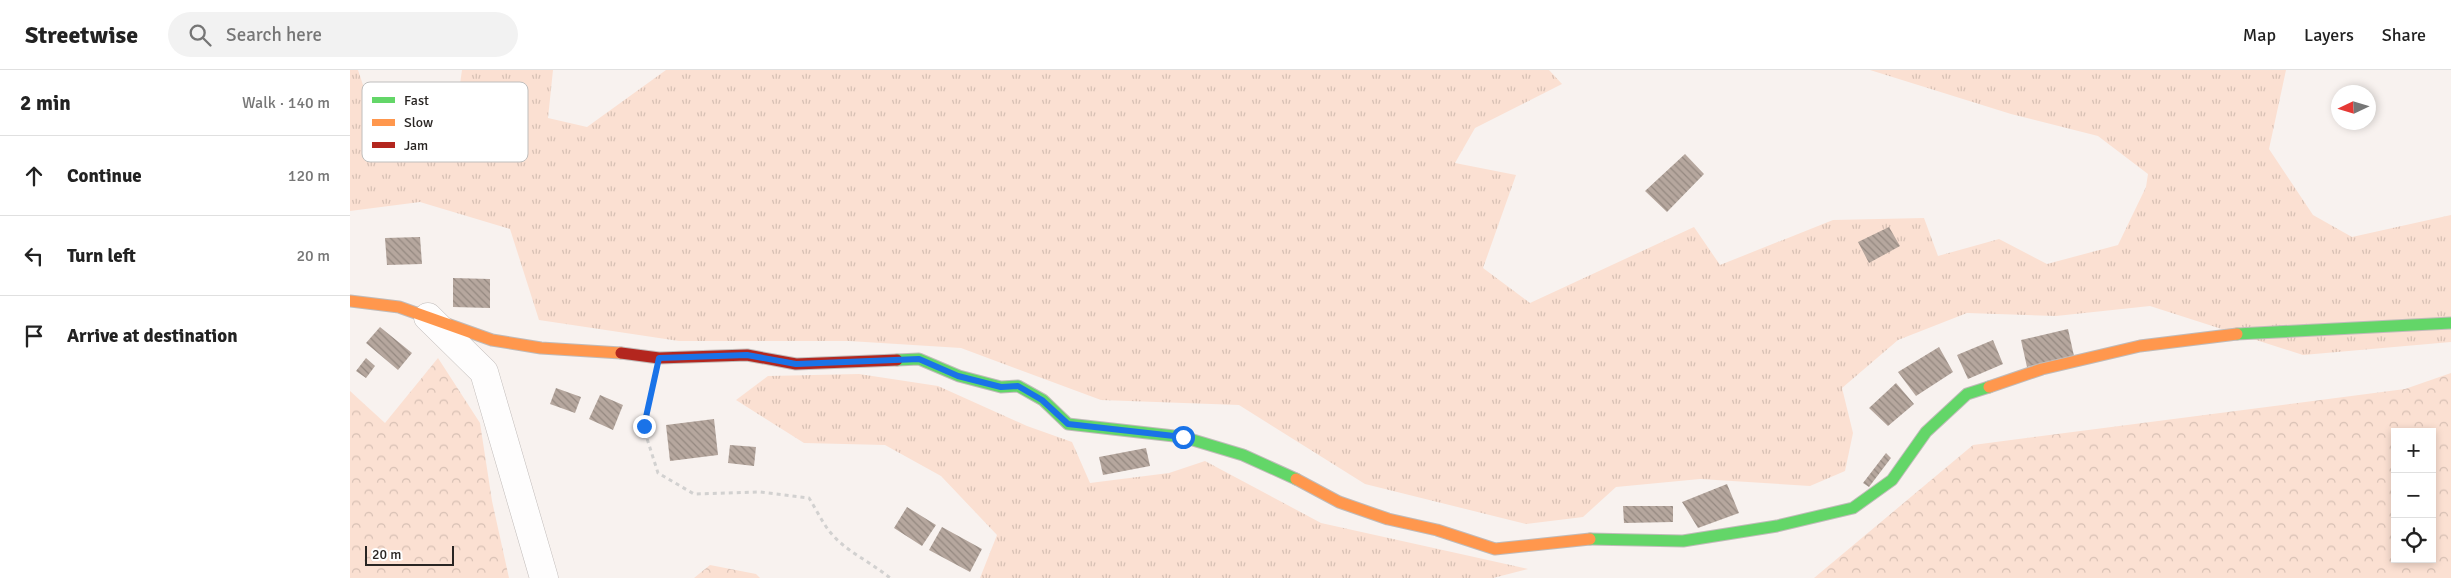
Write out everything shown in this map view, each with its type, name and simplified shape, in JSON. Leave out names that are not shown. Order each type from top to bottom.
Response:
[{"type":"street","points":[[350,301],[400,308],[492,340],[542,348],[598,350],[659,358],[747,355],[796,364],[919,359],[958,376],[1001,387],[1018,386],[1042,400],[1068,424],[1183,437],[1252,459],[1286,473],[1347,505],[1388,519],[1437,530],[1496,549],[1580,539],[1683,541],[1777,526],[1853,508],[1892,480],[1926,432],[1967,394],[2042,369],[2140,346],[2249,333],[2451,323]]},
{"type":"street","points":[[428,317],[484,372],[544,578]]},
{"type":"path","points":[[659,358],[644,426],[658,473],[694,494],[760,492],[809,498],[830,533],[890,578]]},
{"type":"green space","points":[[350,70],[358,70],[362,82],[362,162],[528,162],[528,82],[460,82],[462,70],[553,70],[548,118],[587,127],[666,70],[1549,70],[1562,84],[1475,128],[1455,163],[1516,175],[1483,268],[1530,303],[1694,227],[1720,265],[1833,220],[1924,218],[1938,256],[1999,239],[2047,264],[2118,245],[2146,187],[2148,174],[2098,136],[2011,114],[1870,70],[2286,70],[2269,149],[2313,215],[2352,237],[2451,215],[2451,342],[2303,355],[2150,306],[2056,316],[1967,313],[1898,340],[1842,388],[1853,433],[1845,471],[1810,486],[1700,479],[1616,487],[1583,517],[1526,524],[1365,484],[1239,405],[1101,400],[961,348],[849,341],[679,341],[539,320],[510,229],[420,202],[350,211]]},
{"type":"green space","points":[[438,358],[480,423],[492,501],[509,578],[350,578],[350,391],[385,423]]},
{"type":"green space","points":[[2451,373],[2451,578],[1814,578],[1973,445],[2405,389]]},
{"type":"green space","points":[[859,374],[938,386],[1027,426],[1072,442],[1090,483],[1169,473],[1205,461],[1321,523],[1528,569],[1493,578],[980,578],[997,535],[941,476],[885,445],[804,443],[736,400],[768,376]]},
{"type":"green space","points":[[710,565],[756,574],[760,578],[694,578]]},
{"type":"building","points":[[1685,154],[1704,174],[1667,212],[1645,191]]},
{"type":"building","points":[[1889,227],[1900,246],[1869,263],[1858,242]]},
{"type":"building","points":[[420,237],[422,264],[387,265],[385,238]]},
{"type":"building","points":[[453,278],[490,279],[490,308],[453,307]]},
{"type":"building","points":[[380,327],[412,353],[398,370],[366,343]]},
{"type":"building","points":[[2068,329],[2074,356],[2027,367],[2021,340]]},
{"type":"building","points":[[1993,340],[2003,364],[1968,379],[1957,355]]},
{"type":"building","points":[[1939,347],[1953,372],[1916,396],[1898,372]]},
{"type":"building","points":[[366,358],[375,366],[366,378],[356,371]]},
{"type":"building","points":[[1896,383],[1914,404],[1888,426],[1869,408]]},
{"type":"building","points":[[556,388],[581,397],[575,413],[550,404]]},
{"type":"building","points":[[600,395],[623,405],[613,430],[589,419]]},
{"type":"building","points":[[714,419],[718,455],[670,461],[666,425]]},
{"type":"building","points":[[730,445],[756,447],[754,466],[728,463]]},
{"type":"building","points":[[1146,448],[1150,466],[1103,475],[1099,457]]},
{"type":"building","points":[[1886,453],[1891,458],[1869,487],[1863,483]]},
{"type":"building","points":[[1727,484],[1739,513],[1698,528],[1682,502]]},
{"type":"building","points":[[1623,506],[1673,506],[1673,522],[1624,523]]},
{"type":"building","points":[[907,507],[936,525],[922,546],[894,528]]},
{"type":"building","points":[[942,527],[982,549],[970,572],[929,550]]},
{"type":"traffic: fast","points":[[2237,334],[2451,323]]},
{"type":"traffic: fast","points":[[897,360],[919,359],[959,376],[1001,387],[1018,386],[1043,400],[1068,424],[1183,437],[1243,455],[1296,479]]},
{"type":"traffic: fast","points":[[1590,539],[1683,541],[1777,526],[1853,508],[1892,480],[1926,432],[1967,394],[1989,387]]},
{"type":"traffic: slow","points":[[350,301],[399,307],[492,340],[541,348],[621,353]]},
{"type":"traffic: slow","points":[[1989,387],[2042,369],[2140,346],[2237,334]]},
{"type":"traffic: slow","points":[[1296,479],[1339,502],[1388,519],[1437,530],[1495,549],[1590,539]]},
{"type":"traffic: jam","points":[[621,353],[659,358],[747,355],[796,364],[897,360]]},
{"type":"route","points":[[644,426],[659,358],[747,355],[796,364],[919,359],[958,376],[1001,387],[1018,386],[1042,400],[1068,424],[1183,437]]}]
